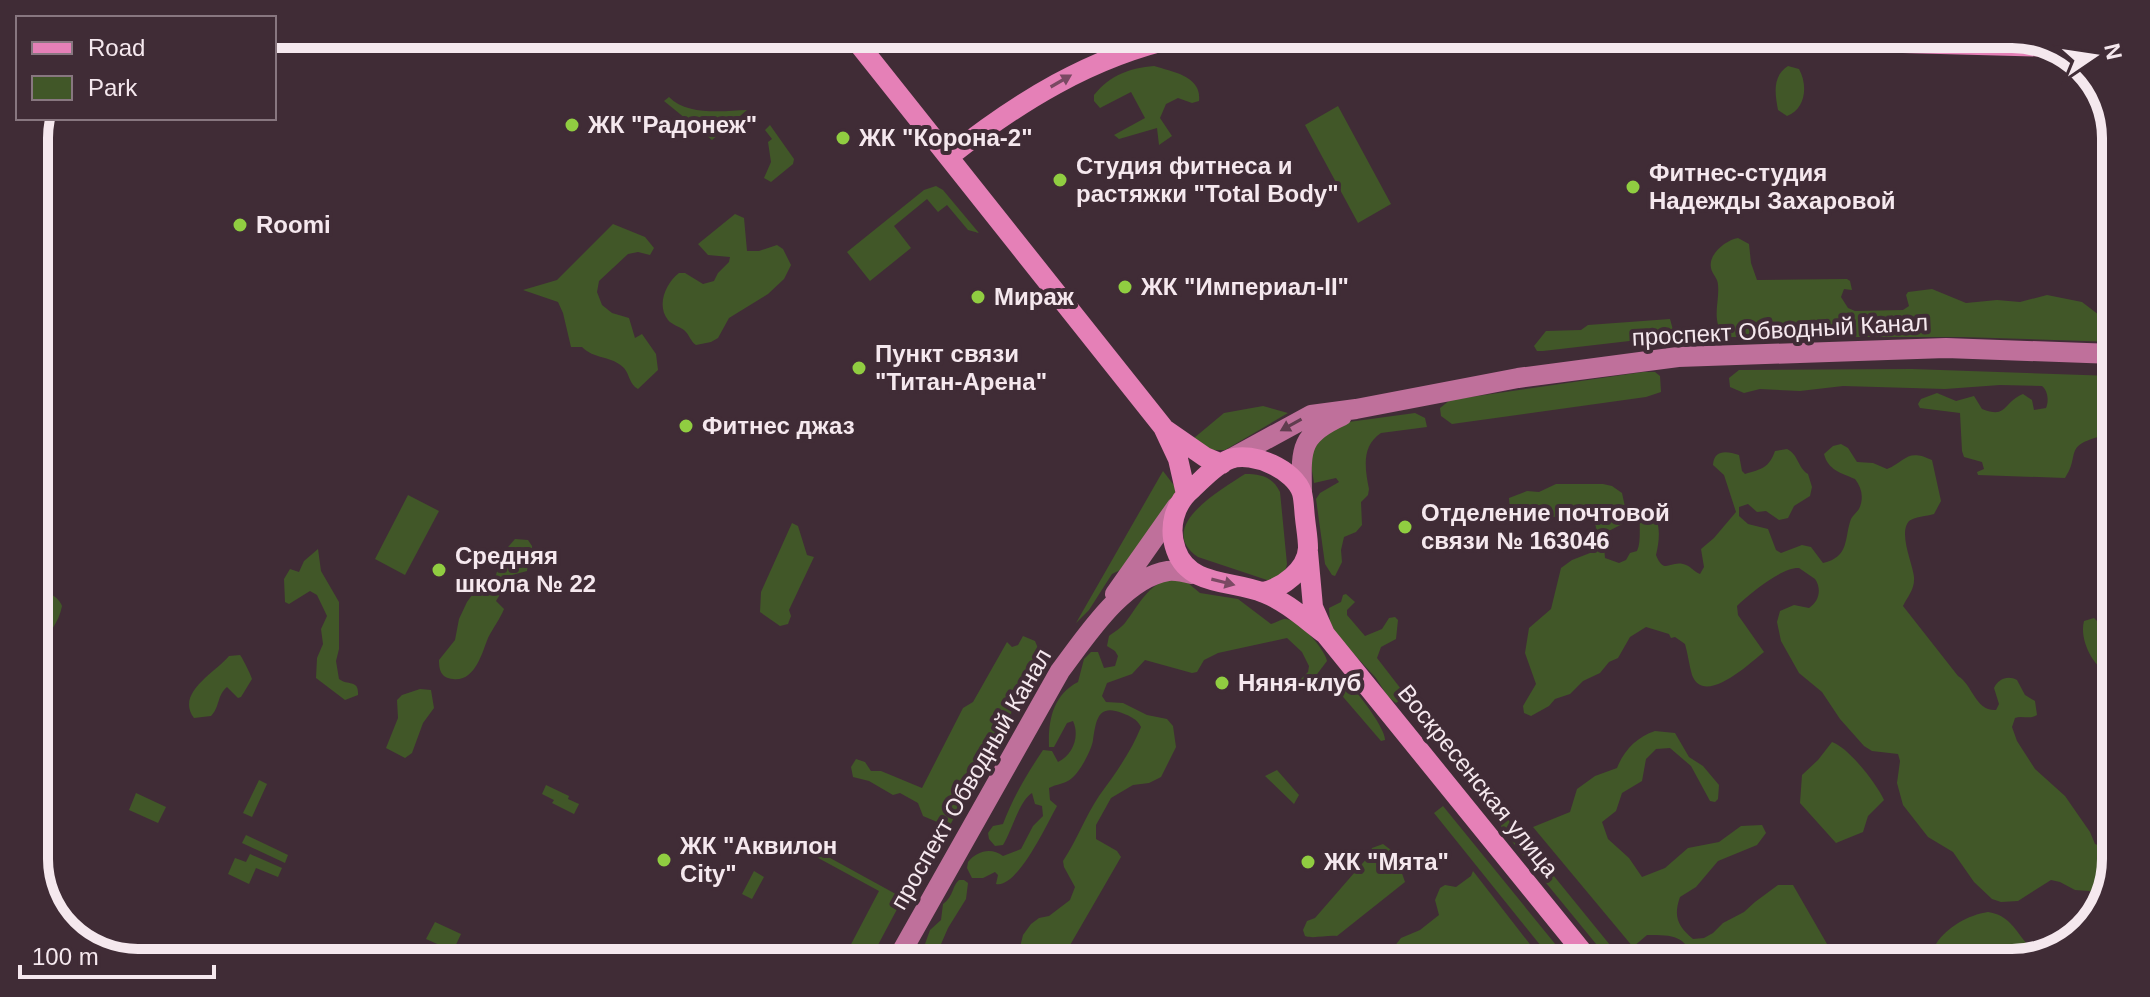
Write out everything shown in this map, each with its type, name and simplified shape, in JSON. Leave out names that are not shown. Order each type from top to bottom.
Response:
[{"type":"main road","points":[[862,48],[1163,427],[1173,446],[1181,500],[1172,532],[1174,545],[1183,563],[1192,574],[1263,592],[1285,585],[1308,552],[1302,491],[1276,466],[1255,459],[1227,461],[1205,457],[1163,427]]},
{"type":"main road","points":[[950,156],[1071,75],[1143,48]]},
{"type":"main road","name":"проспект Обводный Канал","points":[[1227,461],[1306,416],[1518,378],[1687,356],[1946,348],[2102,354]]},
{"type":"main road","name":"проспект Обводный Канал","points":[[1302,491],[1301,461],[1307,439],[1320,426],[1356,409]]},
{"type":"main road","points":[[1181,500],[1227,461]]},
{"type":"main road","name":"проспект Обводный Канал","points":[[903,949],[1060,671],[1181,500]]},
{"type":"main road","name":"Воскресенская улица","points":[[1308,552],[1313,607],[1325,634]]},
{"type":"main road","name":"проспект Обводный Канал","points":[[1092,627],[1144,580],[1172,570],[1192,574]]},
{"type":"main road","name":"Воскресенская улица","points":[[1263,592],[1325,634],[1580,949]]},
{"type":"green space","points":[[1154,66],[1185,76],[1196,86],[1199,101],[1192,103],[1178,98],[1166,104],[1160,118],[1172,136],[1159,145],[1157,128],[1119,139],[1114,135],[1145,118],[1131,92],[1100,108],[1094,101],[1094,95],[1121,74]]},
{"type":"green space","points":[[1788,66],[1799,69],[1804,96],[1798,108],[1787,116],[1778,110],[1776,92],[1779,75]]},
{"type":"green space","points":[[669,97],[696,110],[747,110],[712,140],[664,101]]},
{"type":"green space","points":[[1338,106],[1391,204],[1358,223],[1305,125]]},
{"type":"green space","points":[[770,125],[794,159],[793,164],[771,182],[764,178],[771,162],[768,142],[772,139],[765,130]]},
{"type":"green space","points":[[936,186],[943,190],[979,233],[968,230],[947,205],[938,212],[927,199],[894,226],[911,248],[870,281],[847,252],[924,190]]},
{"type":"green space","points":[[735,214],[744,218],[747,251],[777,245],[783,249],[791,265],[784,279],[768,294],[729,318],[718,338],[696,345],[684,330],[671,323],[664,314],[664,295],[679,273],[685,273],[703,284],[714,281],[730,257],[708,255],[698,244]]},
{"type":"green space","points":[[613,224],[645,237],[654,248],[650,255],[638,252],[628,254],[599,281],[597,292],[602,305],[612,313],[629,318],[635,338],[642,334],[656,354],[658,370],[638,389],[619,364],[582,347],[571,347],[558,302],[523,290],[557,280]]},
{"type":"green space","points":[[1738,238],[1749,244],[1757,280],[1847,279],[1852,290],[1844,289],[1841,297],[1848,308],[1855,311],[1903,310],[1909,306],[1908,292],[1932,289],[1966,303],[1997,300],[2020,302],[2047,295],[2082,302],[2102,315],[2102,342],[1962,337],[1728,337],[1717,320],[1718,283],[1711,263],[1719,248]]},
{"type":"green space","points":[[1670,319],[1673,330],[1664,337],[1543,351],[1537,351],[1534,346],[1546,331]]},
{"type":"green space","points":[[1912,369],[2102,376],[2102,436],[2077,448],[2065,478],[1978,475],[1977,472],[1984,469],[1982,462],[1964,457],[1962,451],[1960,413],[1920,408],[1918,404],[1921,399],[1937,393],[1956,401],[1974,396],[1982,409],[1996,412],[2023,394],[2032,400],[2034,410],[2046,408],[2047,405],[2047,393],[2042,386],[1945,389],[1843,386],[1800,391],[1760,389],[1744,393],[1730,387],[1729,378],[1739,370]]},
{"type":"green space","points":[[1655,372],[1660,376],[1661,392],[1646,397],[1452,424],[1441,416],[1440,408],[1450,400]]},
{"type":"green space","points":[[1263,406],[1288,413],[1225,450],[1209,450],[1194,438],[1224,413]]},
{"type":"green space","points":[[1415,413],[1425,418],[1427,427],[1381,433],[1370,444],[1366,466],[1369,489],[1361,502],[1362,525],[1356,532],[1344,537],[1342,562],[1335,576],[1332,575],[1325,564],[1316,499],[1320,493],[1339,482],[1336,478],[1314,483],[1311,464],[1313,446],[1341,423]]},
{"type":"green space","points":[[1841,444],[1848,448],[1857,462],[1873,463],[1887,469],[1912,455],[1932,460],[1941,501],[1934,514],[1911,520],[1906,526],[1905,541],[1914,581],[1903,606],[1983,706],[1996,710],[1999,704],[1994,688],[2007,678],[2017,680],[2025,695],[2035,701],[2037,715],[2015,718],[2012,727],[2035,769],[2065,796],[2095,844],[2102,847],[2095,893],[2075,890],[2051,880],[2018,901],[1992,899],[1974,882],[1953,852],[1928,837],[1903,805],[1897,783],[1898,754],[1872,751],[1864,746],[1822,692],[1799,673],[1781,641],[1777,622],[1780,611],[1794,605],[1809,608],[1818,595],[1815,579],[1799,568],[1775,576],[1737,606],[1738,615],[1764,652],[1727,680],[1716,685],[1698,684],[1692,675],[1685,644],[1669,634],[1646,627],[1630,637],[1618,658],[1609,662],[1600,673],[1531,716],[1524,713],[1523,706],[1536,684],[1525,653],[1529,628],[1551,609],[1561,568],[1590,553],[1596,527],[1592,516],[1576,511],[1525,525],[1510,509],[1509,498],[1527,491],[1539,492],[1556,484],[1612,486],[1622,493],[1628,521],[1603,534],[1605,558],[1619,563],[1637,551],[1641,511],[1647,507],[1657,523],[1659,536],[1656,555],[1659,561],[1664,566],[1685,565],[1700,574],[1704,567],[1701,549],[1736,512],[1724,475],[1713,465],[1716,456],[1726,452],[1739,455],[1745,474],[1764,467],[1775,451],[1787,449],[1808,474],[1812,487],[1810,496],[1794,506],[1788,518],[1779,520],[1766,511],[1757,512],[1748,504],[1739,507],[1739,516],[1748,524],[1768,529],[1776,550],[1781,553],[1802,545],[1811,547],[1823,563],[1842,551],[1851,519],[1861,501],[1861,490],[1855,479],[1836,470],[1826,459],[1824,454]]},
{"type":"green space","points":[[1163,471],[1176,488],[1173,501],[1126,567],[1112,574],[1089,610],[1076,623]]},
{"type":"green space","points":[[1245,474],[1266,477],[1280,492],[1287,564],[1285,572],[1270,581],[1198,557],[1186,545],[1184,533],[1187,522],[1196,510]]},
{"type":"green space","points":[[408,495],[439,511],[405,575],[375,559]]},
{"type":"green space","points":[[792,523],[798,526],[807,555],[814,557],[789,610],[791,616],[788,624],[780,626],[760,612],[761,592]]},
{"type":"green space","points":[[515,539],[528,540],[532,546],[532,560],[527,571],[512,575],[496,601],[504,609],[472,671],[461,679],[446,677],[440,670],[439,660],[455,640],[459,619],[467,602],[475,591],[496,575],[502,554]]},
{"type":"green space","points":[[318,549],[321,571],[339,602],[336,661],[339,679],[355,685],[358,690],[358,695],[345,700],[316,678],[317,658],[323,644],[321,629],[327,616],[317,595],[310,591],[289,604],[285,602],[284,579],[290,569],[299,572],[304,561]]},
{"type":"green space","points":[[1171,578],[1188,583],[1200,593],[1238,599],[1271,624],[1290,620],[1316,642],[1327,661],[1308,686],[1301,687],[1299,681],[1308,672],[1309,666],[1302,652],[1287,638],[1218,653],[1204,660],[1197,672],[1192,673],[1145,660],[1132,674],[1107,683],[1102,696],[1106,702],[1123,703],[1147,715],[1167,719],[1173,726],[1176,747],[1161,777],[1149,783],[1133,785],[1111,798],[1096,825],[1096,839],[1117,851],[1121,857],[1068,949],[1018,949],[1031,924],[1049,916],[1070,900],[1075,887],[1063,861],[1094,804],[1132,745],[1141,727],[1137,722],[1128,715],[1114,711],[1107,710],[1099,716],[1092,744],[1079,771],[1070,780],[1049,788],[1050,800],[1057,806],[1031,854],[1013,876],[1004,883],[996,884],[998,875],[995,872],[983,878],[972,878],[967,868],[968,862],[984,852],[1003,856],[1021,849],[1033,826],[1043,816],[1042,806],[1035,804],[1032,793],[1019,809],[1003,845],[995,846],[988,833],[993,826],[1003,824],[1011,804],[1043,750],[1052,751],[1058,762],[1071,750],[1076,733],[1073,721],[1067,723],[1054,747],[1049,747],[1051,718],[1058,701],[1078,682],[1084,659],[1091,652],[1098,652],[1104,668],[1115,666],[1118,656],[1107,646],[1109,636],[1163,581]]},
{"type":"green space","points":[[48,593],[58,599],[62,606],[48,635]]},
{"type":"green space","points":[[1346,594],[1355,602],[1347,610],[1347,615],[1365,636],[1382,629],[1389,618],[1398,620],[1396,639],[1381,647],[1377,658],[1401,689],[1402,699],[1396,703],[1330,625],[1329,608],[1341,602]]},
{"type":"green space","points":[[2094,618],[2097,621],[2102,669],[2086,644],[2084,621]]},
{"type":"green space","points":[[1023,636],[1035,641],[1042,658],[1011,713],[1013,724],[999,745],[992,748],[949,827],[923,816],[918,803],[900,793],[893,795],[869,781],[853,777],[851,767],[856,759],[865,762],[871,771],[881,771],[922,788],[963,708],[973,702],[1007,642],[1012,647],[1018,645]]},
{"type":"green space","points":[[240,655],[252,679],[241,697],[238,698],[227,687],[211,716],[194,718],[190,709],[193,692],[229,656]]},
{"type":"green space","points":[[1340,677],[1367,706],[1385,740],[1381,741],[1338,691],[1336,679]]},
{"type":"green space","points":[[420,689],[431,690],[434,708],[423,723],[412,753],[405,758],[386,748],[398,718],[397,700]]},
{"type":"green space","points":[[1655,731],[1675,733],[1689,757],[1703,766],[1719,785],[1718,799],[1710,801],[1691,766],[1670,748],[1656,749],[1646,759],[1642,781],[1622,793],[1616,811],[1602,822],[1608,839],[1629,858],[1642,877],[1665,868],[1688,848],[1719,842],[1741,826],[1762,825],[1766,833],[1757,845],[1718,861],[1696,887],[1680,897],[1678,921],[1684,930],[1693,939],[1704,938],[1778,885],[1793,885],[1827,944],[1823,949],[1689,949],[1677,938],[1664,935],[1647,935],[1633,947],[1533,827],[1570,812],[1577,789],[1595,776],[1617,768],[1623,755],[1642,737]]},
{"type":"green space","points":[[1832,742],[1861,767],[1884,800],[1868,816],[1863,832],[1836,843],[1800,803],[1802,775]]},
{"type":"green space","points":[[1277,770],[1299,795],[1294,804],[1265,776]]},
{"type":"green space","points":[[259,780],[267,784],[252,817],[243,813]]},
{"type":"green space","points":[[546,785],[579,804],[574,814],[542,794]]},
{"type":"green space","points":[[136,793],[166,807],[158,823],[129,810]]},
{"type":"green space","points":[[1443,806],[1559,949],[1543,949],[1434,813]]},
{"type":"green space","points":[[1502,815],[1613,949],[1600,949],[1501,828]]},
{"type":"green space","points":[[246,835],[288,855],[285,863],[242,843]]},
{"type":"green space","points":[[801,842],[903,898],[876,949],[849,949],[879,891],[798,847]]},
{"type":"green space","points":[[1383,844],[1395,853],[1405,882],[1337,936],[1305,936],[1303,930],[1307,921],[1315,918],[1368,857],[1372,848]]},
{"type":"green space","points":[[250,854],[282,868],[278,877],[256,868],[249,884],[228,874],[235,858],[246,862]]},
{"type":"green space","points":[[754,871],[764,877],[752,899],[742,894]]},
{"type":"green space","points":[[1473,871],[1534,949],[1392,949],[1401,938],[1420,930],[1439,915],[1435,900],[1440,888],[1445,885],[1456,887]]},
{"type":"green space","points":[[959,880],[968,883],[966,899],[939,949],[923,949],[930,930],[941,920],[943,904]]},
{"type":"green space","points":[[1988,912],[2001,916],[2027,947],[1934,949],[1952,927]]},
{"type":"green space","points":[[435,922],[461,934],[454,949],[426,939]]},
{"type":"green space","points":[[2073,925],[2054,938],[2057,934]]},
{"type":"place","name":"ЖК \"Радонеж\"","points":[[572,125]]},
{"type":"place","name":"ЖК \"Корона-2\"","points":[[843,138]]},
{"type":"place","name":"Студия фитнеса и растяжки \"Total Body\"","points":[[1060,180]]},
{"type":"place","name":"Фитнес-студия Надежды Захаровой","points":[[1633,187]]},
{"type":"place","name":"Roomi","points":[[240,225]]},
{"type":"place","name":"ЖК \"Империал-II\"","points":[[1125,287]]},
{"type":"place","name":"Мираж","points":[[978,297]]},
{"type":"place","name":"Пункт связи \"Титан-Арена\"","points":[[859,368]]},
{"type":"place","name":"Фитнес джаз","points":[[686,426]]},
{"type":"place","name":"Отделение почтовой связи № 163046","points":[[1405,527]]},
{"type":"place","name":"Средняя школа № 22","points":[[439,570]]},
{"type":"place","name":"Няня-клуб","points":[[1222,683]]},
{"type":"place","name":"ЖК \"Аквилон City\"","points":[[664,860]]},
{"type":"place","name":"ЖК \"Мята\"","points":[[1308,862]]}]
